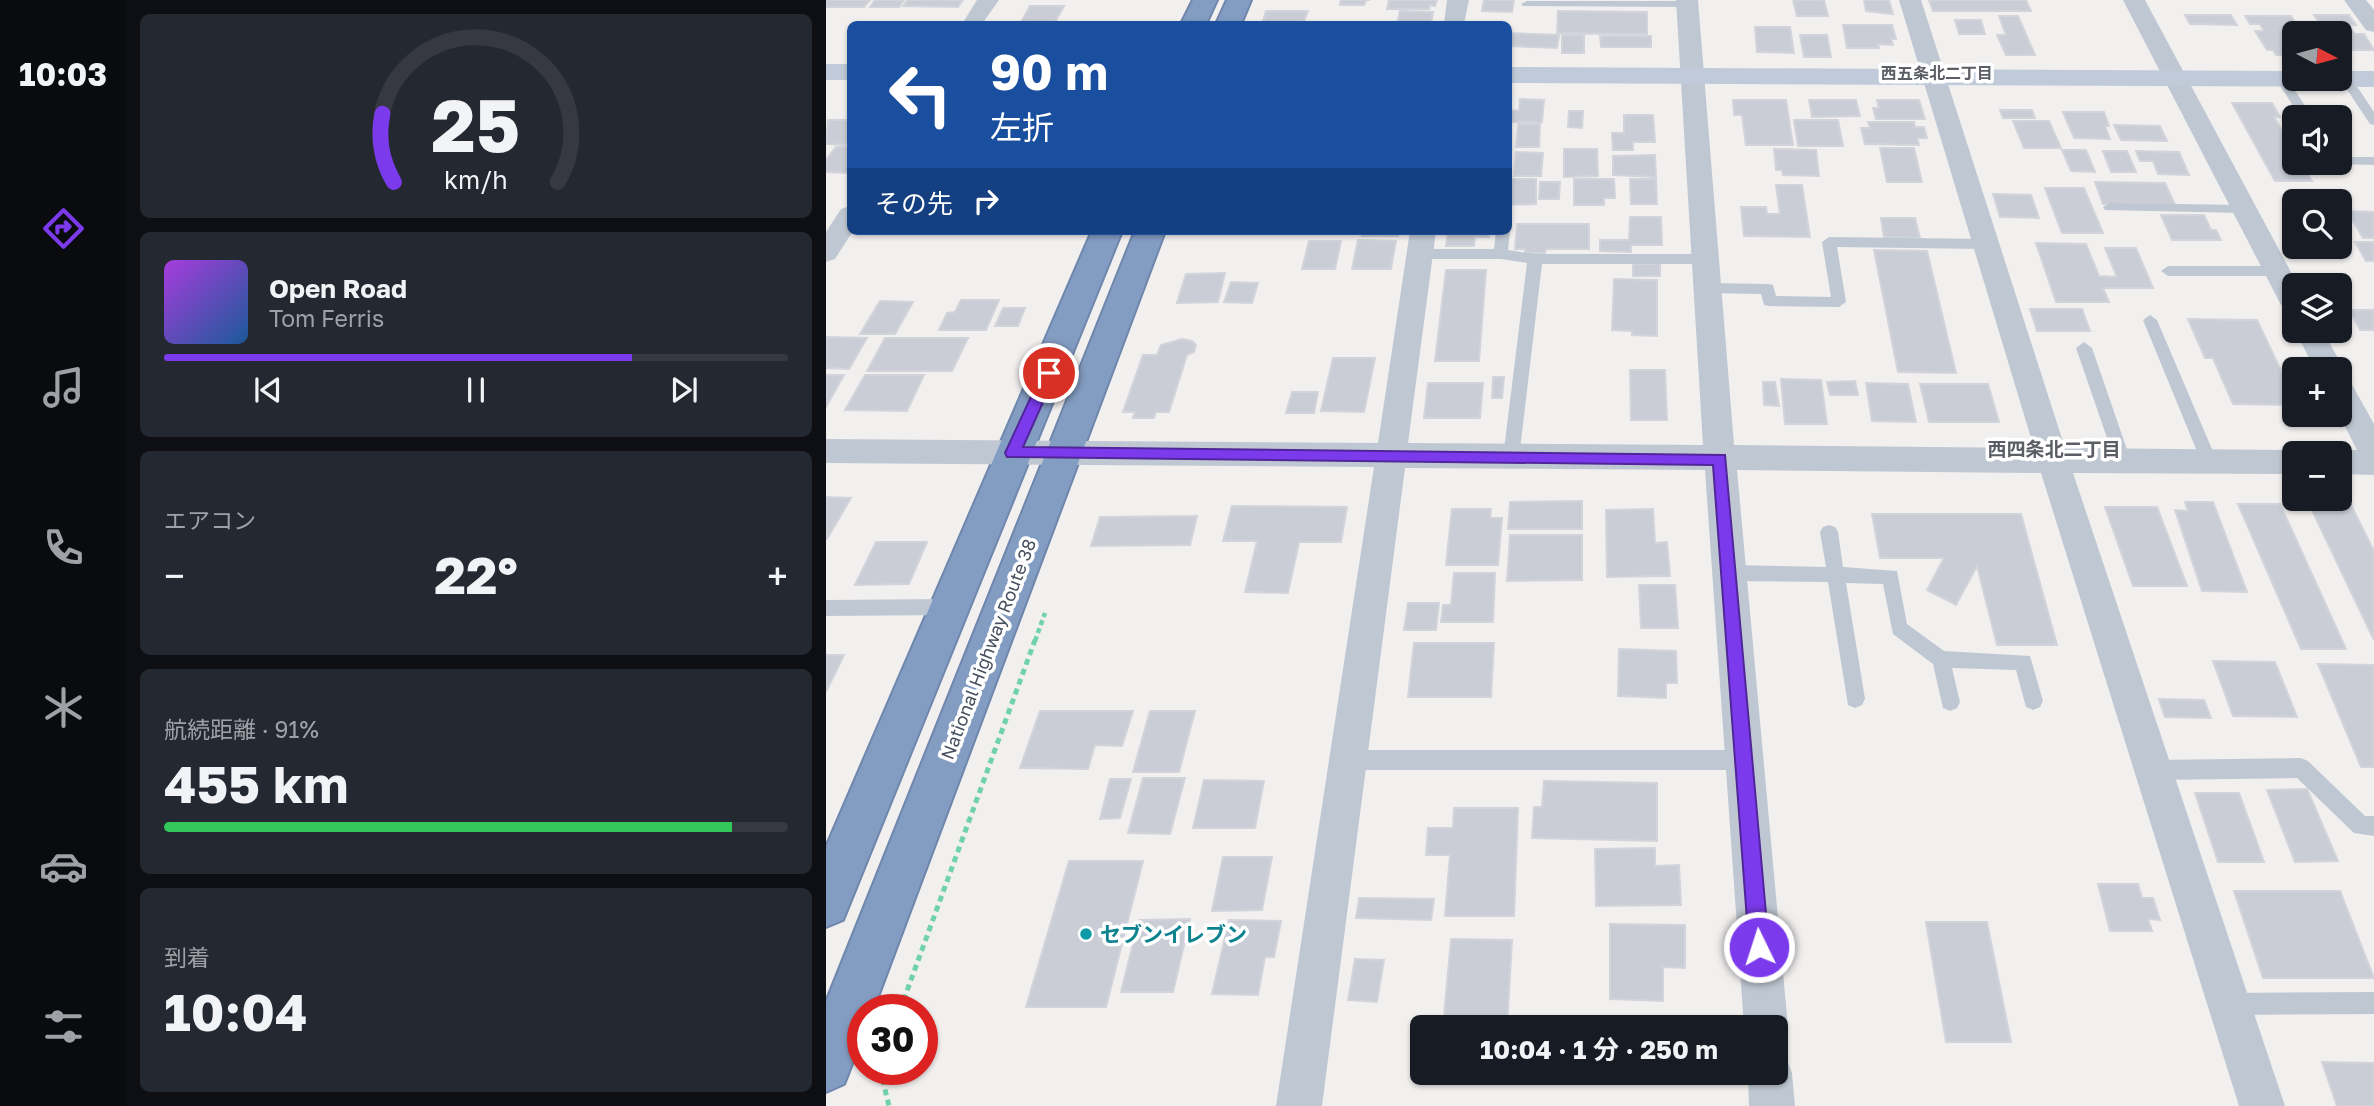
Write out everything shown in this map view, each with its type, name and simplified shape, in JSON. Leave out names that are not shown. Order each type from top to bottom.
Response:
[{"type":"highway","points":[[1195,21],[1205,0]]},
{"type":"highway","points":[[1230,21],[1239,0]]},
{"type":"highway","points":[[826,903],[1105,235]]},
{"type":"highway","name":"National Highway Route 38","points":[[826,1066],[1148,235]]},
{"type":"street","points":[[974,21],[988,0]]},
{"type":"street","points":[[1454,21],[1458,0]]},
{"type":"street","points":[[1910,0],[2053,460],[2262,1106]]},
{"type":"street","points":[[2134,0],[2282,280]]},
{"type":"street","points":[[2355,0],[2374,25]]},
{"type":"street","points":[[1687,2],[1720,460],[1765,1015]]},
{"type":"street","points":[[826,72],[847,72]]},
{"type":"street","points":[[1512,75],[2282,79]]},
{"type":"street","points":[[2352,79],[2374,79]]},
{"type":"street","points":[[826,253],[847,220]]},
{"type":"street","points":[[1299,1106],[1422,243]]},
{"type":"street","points":[[2352,411],[2374,453]]},
{"type":"street","points":[[826,451],[1720,460],[2282,462]]},
{"type":"street","points":[[2352,463],[2374,463]]},
{"type":"street","points":[[1771,1085],[1772,1106]]},
{"type":"lane","points":[[1527,4],[1687,2]]},
{"type":"lane","points":[[2352,88],[2374,121]]},
{"type":"lane","points":[[2352,161],[2374,161]]},
{"type":"lane","points":[[2110,207],[2244,209]]},
{"type":"lane","points":[[1501,254],[1503,235]]},
{"type":"lane","points":[[1422,243],[1535,259],[1706,274],[1768,289],[1769,301],[1839,302],[1829,242],[1986,244]]},
{"type":"lane","points":[[1511,458],[1535,259]]},
{"type":"lane","points":[[2168,271],[2277,271]]},
{"type":"lane","points":[[2150,320],[2209,461]]},
{"type":"lane","points":[[2084,348],[2123,461]]},
{"type":"lane","points":[[1829,531],[1855,699]]},
{"type":"lane","points":[[1729,573],[1891,576],[1899,628],[1941,659],[2023,662],[2033,701]]},
{"type":"lane","points":[[826,608],[949,607]]},
{"type":"lane","points":[[1941,659],[1950,702]]},
{"type":"lane","points":[[1348,760],[1744,760]]},
{"type":"lane","points":[[2154,770],[2301,768],[2361,826],[2374,826]]},
{"type":"lane","points":[[2229,1004],[2374,1003]]},
{"type":"path","points":[[883,1085],[888,1106]]},
{"type":"building","points":[[826,0],[870,0],[864,7],[826,7]]},
{"type":"building","points":[[875,0],[904,0],[899,7],[870,7]]},
{"type":"building","points":[[908,0],[963,0],[958,7],[903,6]]},
{"type":"building","points":[[1341,0],[1366,0],[1364,5],[1340,5]]},
{"type":"building","points":[[1389,0],[1437,0],[1435,6],[1430,5],[1429,9],[1387,9]]},
{"type":"building","points":[[1484,0],[1514,0],[1512,12],[1482,11]]},
{"type":"building","points":[[1793,0],[1824,0],[1828,16],[1797,16]]},
{"type":"building","points":[[1864,0],[1889,0],[1893,14],[1866,11]]},
{"type":"building","points":[[1929,0],[2026,0],[2031,11],[1933,11]]},
{"type":"building","points":[[1030,6],[1064,6],[1056,21],[1022,21]]},
{"type":"building","points":[[1266,11],[1308,11],[1304,21],[1263,21]]},
{"type":"building","points":[[1400,11],[1433,12],[1432,21],[1398,21]]},
{"type":"building","points":[[1558,11],[1647,12],[1647,34],[1557,33]]},
{"type":"building","points":[[2185,15],[2231,15],[2237,25],[2190,24]]},
{"type":"building","points":[[2314,15],[2349,15],[2356,25],[2352,25],[2352,21],[2318,21]]},
{"type":"building","points":[[1999,16],[2018,16],[2035,55],[2006,55],[1997,35],[2006,35]]},
{"type":"building","points":[[2245,16],[2291,16],[2294,21],[2282,21],[2282,55],[2267,50],[2255,31],[2264,31],[2260,24],[2250,24]]},
{"type":"building","points":[[1955,20],[1981,20],[1985,34],[1959,34]]},
{"type":"building","points":[[1843,25],[1892,25],[1896,39],[1891,39],[1893,45],[1878,44],[1879,48],[1847,48]]},
{"type":"building","points":[[1755,27],[1790,27],[1794,53],[1757,52]]},
{"type":"building","points":[[2352,30],[2355,34],[2364,34],[2374,50],[2352,50]]},
{"type":"building","points":[[1512,33],[1559,35],[1557,48],[1512,46]]},
{"type":"building","points":[[1562,35],[1584,35],[1584,53],[1562,53]]},
{"type":"building","points":[[1800,35],[1827,35],[1831,57],[1804,57]]},
{"type":"building","points":[[1600,36],[1651,36],[1651,47],[1601,47]]},
{"type":"building","points":[[1520,99],[1544,100],[1542,122],[1512,122],[1512,110],[1519,111]]},
{"type":"building","points":[[1733,100],[1786,100],[1793,145],[1746,145],[1742,115],[1734,115]]},
{"type":"building","points":[[1809,100],[1856,100],[1860,116],[1812,117]]},
{"type":"building","points":[[1877,100],[1919,100],[1925,119],[1876,119],[1873,108],[1879,108]]},
{"type":"building","points":[[2232,103],[2272,103],[2280,117],[2274,117],[2282,131],[2282,175],[2308,175],[2312,181],[2275,181]]},
{"type":"building","points":[[2000,110],[2032,110],[2035,118],[2003,118]]},
{"type":"building","points":[[1569,111],[1583,111],[1582,128],[1568,127]]},
{"type":"building","points":[[2063,112],[2104,112],[2110,139],[2074,138]]},
{"type":"building","points":[[1624,115],[1653,115],[1655,142],[1633,142],[1633,150],[1613,150],[1612,133],[1624,133]]},
{"type":"building","points":[[828,120],[847,120],[845,145],[826,144]]},
{"type":"building","points":[[1794,120],[1838,120],[1843,146],[1798,146]]},
{"type":"building","points":[[2013,121],[2049,121],[2061,148],[2024,148]]},
{"type":"building","points":[[1868,122],[1914,122],[1915,127],[1924,127],[1927,138],[1917,138],[1919,145],[1865,144],[1861,128],[1870,128]]},
{"type":"building","points":[[1518,124],[1540,124],[1539,147],[1516,147]]},
{"type":"building","points":[[2114,125],[2160,126],[2167,141],[2121,140]]},
{"type":"building","points":[[836,147],[847,147],[847,173],[826,172],[826,160]]},
{"type":"building","points":[[1880,148],[1914,148],[1922,182],[1887,182]]},
{"type":"building","points":[[1564,149],[1597,149],[1598,176],[1564,177]]},
{"type":"building","points":[[1774,149],[1816,150],[1819,176],[1783,175],[1782,170],[1776,170]]},
{"type":"building","points":[[2062,150],[2086,150],[2095,172],[2071,171]]},
{"type":"building","points":[[2103,151],[2127,151],[2136,172],[2111,172]]},
{"type":"building","points":[[2136,151],[2179,152],[2189,175],[2158,174],[2153,161],[2140,161]]},
{"type":"building","points":[[1516,152],[1543,153],[1541,176],[1514,176]]},
{"type":"building","points":[[1655,155],[1656,177],[1613,175],[1613,156]]},
{"type":"building","points":[[1512,179],[1536,179],[1536,204],[1512,205]]},
{"type":"building","points":[[1574,179],[1614,179],[1615,198],[1604,198],[1604,205],[1574,205]]},
{"type":"building","points":[[1630,179],[1656,179],[1657,204],[1631,204]]},
{"type":"building","points":[[1540,182],[1560,182],[1559,199],[1539,199]]},
{"type":"building","points":[[2095,182],[2165,183],[2175,205],[2103,204]]},
{"type":"building","points":[[1776,185],[1802,185],[1810,237],[1744,236],[1741,207],[1766,207],[1767,214],[1780,214]]},
{"type":"building","points":[[2045,188],[2084,188],[2103,233],[2062,233]]},
{"type":"building","points":[[1993,194],[2031,195],[2039,218],[2000,217]]},
{"type":"building","points":[[2352,211],[2374,212],[2374,238],[2363,238],[2352,219]]},
{"type":"building","points":[[2161,215],[2204,215],[2211,230],[2216,230],[2221,240],[2172,240]]},
{"type":"building","points":[[1630,217],[1661,217],[1662,245],[1631,245],[1631,252],[1600,251],[1600,240],[1629,240]]},
{"type":"building","points":[[1881,218],[1915,218],[1920,238],[1884,237]]},
{"type":"building","points":[[1517,224],[1589,224],[1589,249],[1546,249],[1545,253],[1525,253],[1525,249],[1515,249]]},
{"type":"building","points":[[1362,235],[1398,235],[1398,236]]},
{"type":"building","points":[[1447,235],[1489,235],[1475,237],[1474,246],[1446,246]]},
{"type":"building","points":[[1358,240],[1396,241],[1391,269],[1352,269]]},
{"type":"building","points":[[1309,241],[1341,241],[1335,269],[1302,269]]},
{"type":"building","points":[[2355,242],[2374,242],[2374,261],[2366,261]]},
{"type":"building","points":[[2036,243],[2086,244],[2099,276],[2117,277],[2105,248],[2136,248],[2153,288],[2103,288],[2109,302],[2056,302]]},
{"type":"building","points":[[1874,250],[1927,251],[1956,373],[1898,372]]},
{"type":"building","points":[[1633,264],[1660,264],[1660,276],[1633,276]]},
{"type":"building","points":[[1446,270],[1486,270],[1479,361],[1435,361]]},
{"type":"building","points":[[1225,273],[1218,302],[1177,303],[1186,274]]},
{"type":"building","points":[[1614,279],[1657,280],[1657,336],[1632,335],[1632,331],[1612,330]]},
{"type":"building","points":[[1231,282],[1258,283],[1252,303],[1224,302]]},
{"type":"building","points":[[961,300],[999,300],[986,330],[939,330],[947,313],[955,312]]},
{"type":"building","points":[[880,301],[913,302],[895,334],[860,334]]},
{"type":"building","points":[[1003,308],[1025,308],[1018,326],[995,326]]},
{"type":"building","points":[[2030,309],[2082,309],[2090,331],[2037,331]]},
{"type":"building","points":[[2352,310],[2374,310],[2374,330],[2360,330]]},
{"type":"building","points":[[2188,319],[2257,320],[2282,373],[2282,405],[2233,404],[2213,358],[2205,358]]},
{"type":"building","points":[[826,337],[867,338],[849,369],[826,368]]},
{"type":"building","points":[[885,338],[968,338],[952,371],[867,371]]},
{"type":"building","points":[[1182,339],[1192,341],[1196,345],[1194,352],[1187,355],[1169,412],[1156,412],[1154,418],[1133,418],[1135,412],[1123,412],[1143,355],[1157,355],[1161,345]]},
{"type":"building","points":[[1333,358],[1375,358],[1364,412],[1321,411]]},
{"type":"building","points":[[1630,370],[1665,370],[1667,420],[1631,420]]},
{"type":"building","points":[[826,375],[844,375],[826,407]]},
{"type":"building","points":[[865,375],[924,375],[907,411],[845,410]]},
{"type":"building","points":[[1493,377],[1504,377],[1502,398],[1492,398]]},
{"type":"building","points":[[1781,379],[1821,380],[1827,424],[1785,424]]},
{"type":"building","points":[[1855,381],[1858,395],[1830,395],[1827,382]]},
{"type":"building","points":[[1763,382],[1775,382],[1779,406],[1764,405]]},
{"type":"building","points":[[1428,383],[1483,383],[1480,418],[1424,418]]},
{"type":"building","points":[[1866,383],[1908,384],[1916,422],[1872,421]]},
{"type":"building","points":[[1920,384],[1988,384],[1999,422],[1929,422]]},
{"type":"building","points":[[1292,392],[1318,392],[1314,413],[1286,413]]},
{"type":"building","points":[[826,497],[851,498],[827,539],[826,539]]},
{"type":"building","points":[[1582,501],[1582,529],[1508,529],[1510,502]]},
{"type":"building","points":[[2185,502],[2213,502],[2247,592],[2202,591],[2175,510],[2188,511]]},
{"type":"building","points":[[2238,504],[2280,504],[2346,649],[2301,649]]},
{"type":"building","points":[[1232,506],[1347,507],[1341,542],[1299,542],[1288,593],[1245,592],[1257,541],[1223,541]]},
{"type":"building","points":[[2105,507],[2157,507],[2187,586],[2133,586]]},
{"type":"building","points":[[2352,507],[2374,551],[2374,640],[2312,511],[2352,511]]},
{"type":"building","points":[[1452,509],[1491,509],[1490,518],[1502,518],[1498,565],[1446,565]]},
{"type":"building","points":[[1653,509],[1655,543],[1667,542],[1670,576],[1607,577],[1606,510]]},
{"type":"building","points":[[1872,514],[2021,514],[2057,645],[1997,645],[1977,566],[1956,605],[1927,590],[1944,558],[1880,558]]},
{"type":"building","points":[[1197,516],[1190,545],[1091,546],[1100,517]]},
{"type":"building","points":[[1510,535],[1582,535],[1582,580],[1507,581]]},
{"type":"building","points":[[876,542],[927,542],[909,584],[855,585]]},
{"type":"building","points":[[1454,573],[1495,573],[1493,622],[1441,622],[1443,605],[1451,605]]},
{"type":"building","points":[[1639,585],[1675,585],[1678,628],[1641,628]]},
{"type":"building","points":[[1408,603],[1439,603],[1436,630],[1404,630]]},
{"type":"building","points":[[1414,643],[1494,643],[1491,697],[1408,697]]},
{"type":"building","points":[[1619,649],[1676,651],[1677,683],[1666,683],[1666,698],[1618,696]]},
{"type":"building","points":[[826,655],[844,655],[826,692]]},
{"type":"building","points":[[2213,661],[2275,662],[2297,717],[2233,716]]},
{"type":"building","points":[[2318,664],[2374,665],[2374,767],[2361,767]]},
{"type":"building","points":[[2159,699],[2204,700],[2211,718],[2165,717]]},
{"type":"building","points":[[1040,711],[1133,711],[1122,746],[1095,745],[1088,769],[1020,768]]},
{"type":"building","points":[[1150,711],[1195,711],[1179,772],[1133,772]]},
{"type":"building","points":[[1143,778],[1185,778],[1170,834],[1128,833]]},
{"type":"building","points":[[1110,779],[1131,779],[1120,818],[1100,819]]},
{"type":"building","points":[[1204,780],[1264,781],[1255,828],[1193,828]]},
{"type":"building","points":[[1544,781],[1657,783],[1657,841],[1532,838],[1534,807],[1542,807]]},
{"type":"building","points":[[2307,789],[2338,861],[2295,862],[2267,790]]},
{"type":"building","points":[[2195,793],[2239,793],[2264,862],[2218,862]]},
{"type":"building","points":[[1454,808],[1518,808],[1514,916],[1445,916],[1450,855],[1426,855],[1428,828],[1453,828]]},
{"type":"building","points":[[1655,848],[1655,866],[1679,865],[1681,905],[1596,906],[1595,849]]},
{"type":"building","points":[[1223,857],[1272,857],[1262,910],[1212,911]]},
{"type":"building","name":"セブンイレブン","points":[[1069,861],[1143,861],[1106,1007],[1026,1007]]},
{"type":"building","points":[[2098,884],[2138,884],[2142,898],[2153,898],[2160,920],[2148,919],[2152,931],[2110,931]]},
{"type":"building","points":[[2234,891],[2340,891],[2374,978],[2263,978]]},
{"type":"building","points":[[1359,898],[1434,899],[1431,920],[1356,918]]},
{"type":"building","points":[[1190,919],[1173,992],[1121,992],[1139,920]]},
{"type":"building","points":[[1229,920],[1281,921],[1274,957],[1265,957],[1258,995],[1212,994]]},
{"type":"building","points":[[1926,922],[1987,922],[2011,1042],[1946,1042]]},
{"type":"building","points":[[1610,924],[1685,925],[1685,968],[1663,967],[1663,1001],[1610,999]]},
{"type":"building","points":[[1451,939],[1512,940],[1508,1015],[1444,1015]]},
{"type":"building","points":[[1355,959],[1384,960],[1377,1002],[1348,1000]]},
{"type":"building","points":[[2322,1062],[2374,1063],[2374,1106],[2337,1106]]},
{"type":"place","name":"セブンイレブン","points":[[1086,934]]},
{"type":"district","name":"西五条北二丁目","points":[[1937,73]]},
{"type":"district","name":"西四条北二丁目","points":[[2054,448]]},
{"type":"route","points":[[1049,373],[1013,453],[1720,460],[1759,947]]}]
